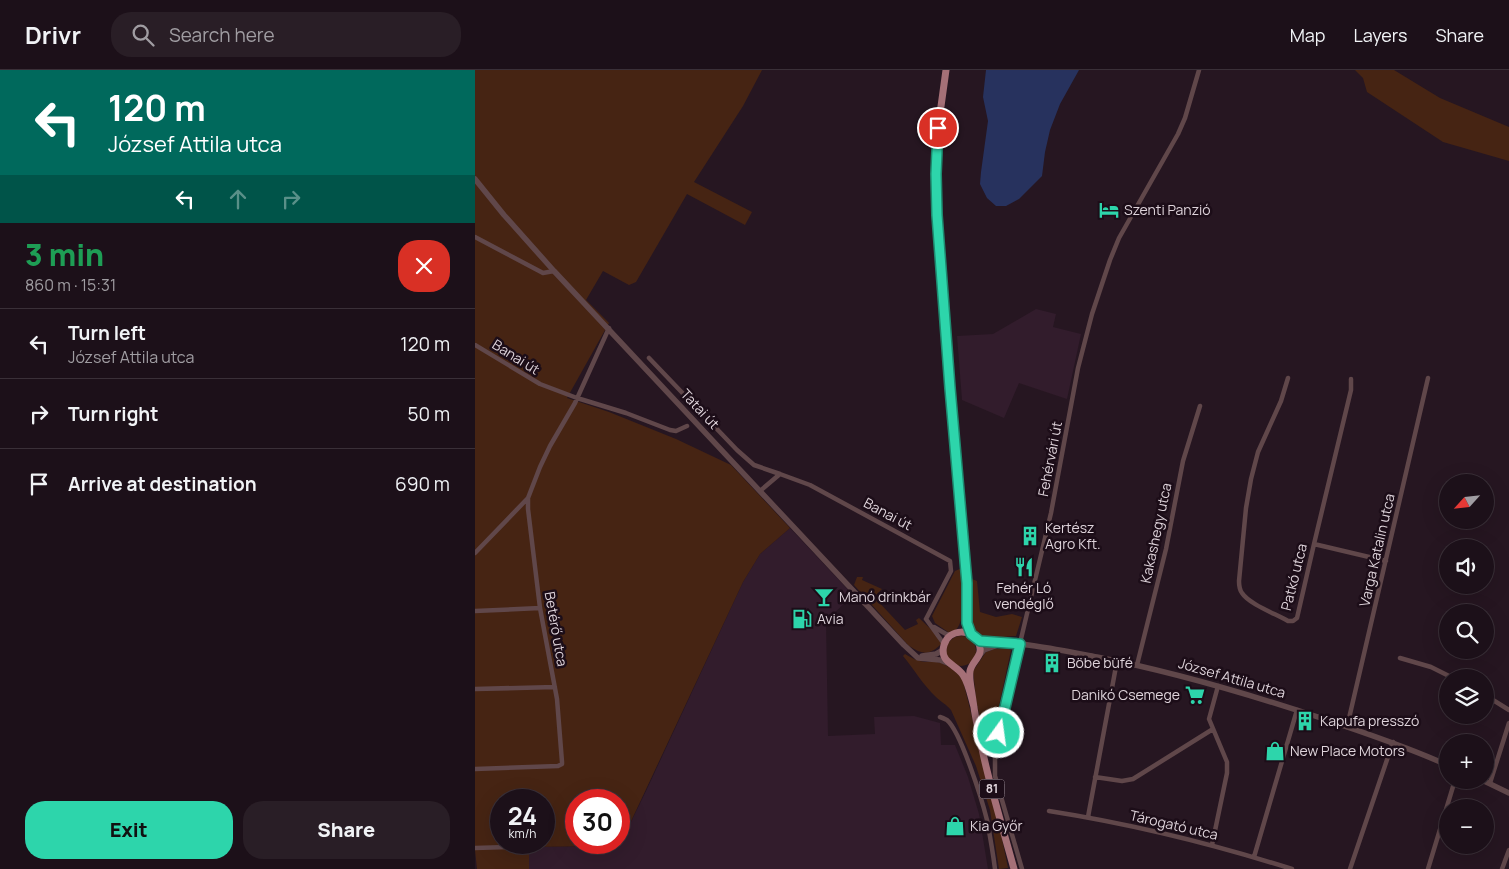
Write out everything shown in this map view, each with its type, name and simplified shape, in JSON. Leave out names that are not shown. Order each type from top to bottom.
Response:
[{"type":"main road","name":"81","points":[[946,70],[938,128],[937,215],[967,583],[967,623],[980,647],[977,660],[972,666],[970,673],[974,707],[990,782],[1014,869]]},
{"type":"main road","name":"81","points":[[966,609],[962,623],[944,647],[947,661],[960,671],[965,679],[974,707]]},
{"type":"main road","points":[[953,634],[966,632],[973,636]]},
{"type":"main road","points":[[953,666],[966,668],[977,660]]},
{"type":"street","name":"Fehérvári út","points":[[1022,869],[995,776],[995,748],[1049,523],[1078,368],[1092,314],[1110,260],[1119,238],[1178,134],[1185,118],[1199,70]]},
{"type":"street","name":"Tatai út","points":[[475,179],[504,215],[554,270],[911,652],[918,658],[939,660],[953,666]]},
{"type":"street","points":[[475,237],[543,273],[554,270]]},
{"type":"street","points":[[475,553],[528,498],[540,467],[577,398],[609,328]]},
{"type":"street","name":"Banai út","points":[[475,345],[540,384],[577,398],[626,412],[670,430],[676,431],[687,426]]},
{"type":"street","name":"Tatai út","points":[[649,358],[737,450],[755,464],[779,474]]},
{"type":"street","name":"Patkó utca","points":[[1288,378],[1281,401],[1258,452],[1251,478],[1239,581],[1239,588],[1249,600],[1288,621],[1293,621],[1297,618],[1351,390],[1351,379]]},
{"type":"street","name":"Varga Katalin utca","points":[[1347,727],[1428,378]]},
{"type":"street","name":"Kakashegy utca","points":[[1137,665],[1166,549],[1183,461],[1200,406]]},
{"type":"street","points":[[730,459],[737,450]]},
{"type":"street","points":[[760,491],[779,474]]},
{"type":"street","name":"Banai út","points":[[779,474],[810,485],[950,561],[951,571],[926,619]]},
{"type":"street","name":"Betérő utca","points":[[475,769],[558,766],[562,764],[555,687],[540,608],[528,498]]},
{"type":"street","points":[[1313,544],[1386,561]]},
{"type":"street","points":[[475,611],[540,608]]},
{"type":"street","points":[[926,619],[943,632],[953,634]]},
{"type":"street","points":[[911,652],[927,656],[936,654],[944,647],[926,619]]},
{"type":"street","name":"József Attila utca","points":[[973,636],[980,641],[1033,645],[1137,665],[1218,686],[1393,742],[1439,762]]},
{"type":"street","name":"József Attila utca","points":[[977,660],[985,650],[1003,643]]},
{"type":"street","points":[[1401,658],[1439,671]]},
{"type":"street","points":[[1088,817],[1117,661]]},
{"type":"street","points":[[1212,845],[1227,773],[1227,762],[1209,719],[1209,713],[1218,686]]},
{"type":"street","points":[[475,689],[555,687]]},
{"type":"street","points":[[1494,701],[1509,710]]},
{"type":"street","points":[[1254,857],[1297,710]]},
{"type":"street","points":[[940,717],[946,719],[954,731],[979,790],[987,820],[995,869]]},
{"type":"street","points":[[1494,771],[1509,723]]},
{"type":"street","points":[[1095,777],[1122,781],[1133,779],[1213,729]]},
{"type":"street","points":[[1349,869],[1393,742]]},
{"type":"street","points":[[1494,786],[1509,793]]},
{"type":"street","points":[[1428,869],[1452,789]]},
{"type":"street","name":"Tárogató utca","points":[[1049,810],[1212,845],[1292,869]]},
{"type":"street","points":[[475,848],[490,848]]},
{"type":"street","points":[[1502,869],[1509,850]]},
{"type":"shaded area","points":[[475,70],[762,70],[743,106],[694,182],[752,212],[745,225],[687,194],[636,282],[629,285],[603,271],[586,300],[609,323],[567,398],[609,412],[676,439],[731,465],[790,528],[760,554],[743,582],[630,823],[630,789],[565,789],[565,846],[555,847],[555,789],[490,789],[490,854],[529,854],[529,869],[477,869],[475,850]]},
{"type":"shaded area","points":[[1355,70],[1394,70],[1440,98],[1509,127],[1509,161],[1443,142],[1367,92],[1363,78]]},
{"type":"shaded area","points":[[1036,309],[1056,314],[1053,327],[1081,334],[1067,399],[1019,383],[1004,418],[962,400],[957,336],[993,334]]},
{"type":"shaded area","points":[[790,528],[853,595],[826,621],[828,736],[875,734],[874,717],[914,716],[940,723],[941,745],[955,745],[968,777],[979,814],[988,869],[529,869],[529,854],[555,854],[555,847],[565,846],[565,854],[630,854],[630,824],[743,582],[760,554]]},
{"type":"shaded area","points":[[962,568],[963,598],[961,622],[954,631],[948,632],[935,623],[932,616],[955,571]]},
{"type":"shaded area","points":[[857,577],[863,577],[862,580],[882,589],[874,597],[905,630],[918,624],[916,620],[919,618],[937,635],[942,643],[934,650],[926,653],[908,645],[854,585]]},
{"type":"shaded area","points":[[967,577],[977,581],[980,612],[996,617],[1012,614],[1022,617],[1016,636],[985,636],[970,627]]},
{"type":"shaded area","points":[[961,636],[967,637],[975,645],[975,657],[967,665],[961,666],[955,665],[947,657],[946,651],[947,645],[955,637]]},
{"type":"shaded area","points":[[1006,648],[1011,650],[991,743],[991,756],[981,724],[973,671],[986,652]]},
{"type":"shaded area","points":[[905,654],[919,661],[945,665],[956,672],[963,681],[1008,868],[999,869],[990,810],[976,766],[951,710],[927,687],[903,656]]},
{"type":"water","points":[[986,70],[1079,70],[1060,104],[1050,130],[1042,176],[1019,199],[1006,206],[996,206],[987,198],[980,184],[988,121],[983,97]]},
{"type":"place","name":"Szenti Panzió","points":[[1109,210]]},
{"type":"place","name":"Kertész Agro Kft.","points":[[1030,536]]},
{"type":"place","name":"Fehér Ló vendéglő","points":[[1024,567]]},
{"type":"place","name":"Manó drinkbár","points":[[824,597]]},
{"type":"place","name":"Avia","points":[[802,619]]},
{"type":"place","name":"Böbe büfé","points":[[1052,663]]},
{"type":"place","name":"Danikó Csemege","points":[[1195,695]]},
{"type":"place","name":"Kapufa presszó","points":[[1305,721]]},
{"type":"place","name":"New Place Motors","points":[[1275,751]]},
{"type":"place","name":"Kia Győr","points":[[955,826]]},
{"type":"route","points":[[938,128],[937,215],[967,583],[967,626],[971,634],[980,641],[1020,644],[999,733]]}]
